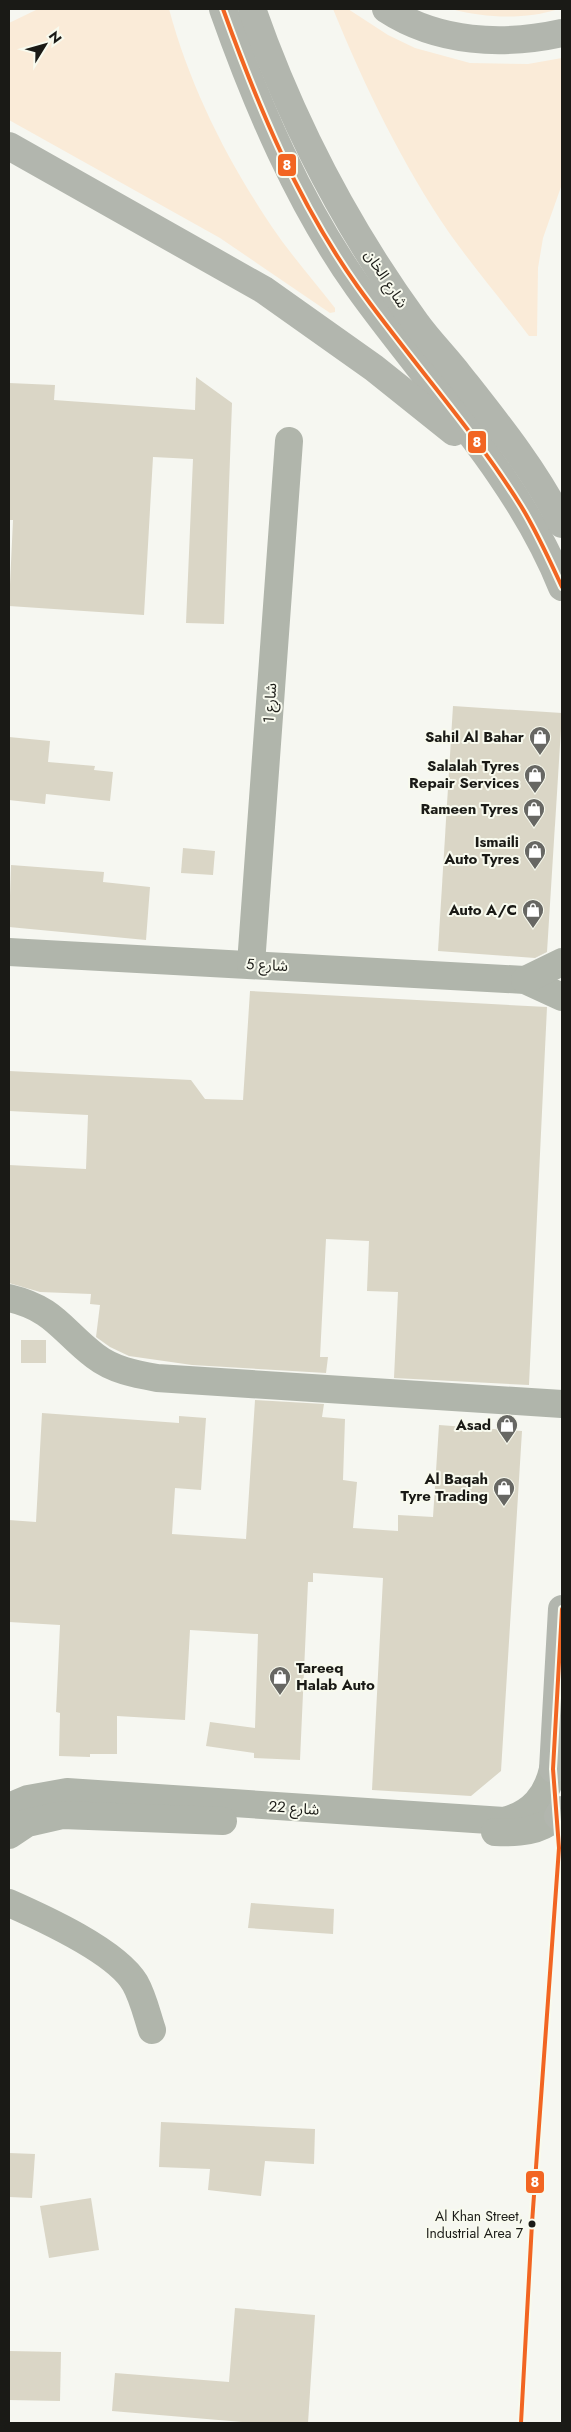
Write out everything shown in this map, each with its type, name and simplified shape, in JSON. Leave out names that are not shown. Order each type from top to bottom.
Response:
[{"type":"main road","name":"شارع الخان","points":[[223,9],[262,111],[322,230],[357,286],[490,461],[536,532],[562,587]]},
{"type":"main road","name":"شارع الخان","points":[[252,9],[287,99],[345,215],[416,324],[458,374],[512,444],[537,480],[562,524]]},
{"type":"main road","points":[[386,9],[424,27],[476,40],[537,39],[562,33]]},
{"type":"main road","points":[[9,146],[264,290],[374,368],[490,461]]},
{"type":"main road","points":[[553,1769],[562,1609]]},
{"type":"street","name":"شارع 1","points":[[251,964],[289,441]]},
{"type":"street","name":"شارع 5","points":[[9,952],[525,980],[562,997]]},
{"type":"street","name":"شارع 5","points":[[525,980],[562,962]]},
{"type":"street","points":[[9,1298],[36,1306],[58,1320],[95,1356],[131,1373],[157,1378],[562,1404]]},
{"type":"street","name":"شارع 22","points":[[9,1807],[28,1799],[67,1792],[491,1822],[517,1818],[538,1803],[550,1782],[553,1769]]},
{"type":"street","points":[[9,1790],[67,1792]]},
{"type":"street","name":"شارع 22","points":[[9,1835],[28,1823],[62,1814],[520,1833],[541,1828],[560,1813]]},
{"type":"street","points":[[9,1903],[48,1921],[119,1964],[134,1982],[152,2030]]},
{"type":"shaded area","points":[[38,9],[169,9],[199,95],[225,149],[272,227],[335,308],[335,312],[330,313],[220,238],[9,120],[9,23]]},
{"type":"shaded area","points":[[333,9],[348,9],[388,35],[415,48],[470,63],[528,64],[562,58],[562,184],[543,238],[538,268],[537,336],[529,336],[450,234],[416,180],[400,153],[358,67]]},
{"type":"shaded area","points":[[451,9],[559,9],[532,15],[491,16]]},
{"type":"building","points":[[196,377],[232,403],[224,624],[186,623],[193,459],[153,457],[144,615],[9,606],[13,520],[9,520],[9,383],[55,385],[54,400],[195,410]]},
{"type":"building","points":[[453,706],[562,713],[547,952],[535,958],[438,951]]},
{"type":"building","points":[[9,737],[50,741],[48,762],[95,766],[94,770],[113,772],[110,801],[46,794],[45,804],[9,800]]},
{"type":"building","points":[[183,848],[215,851],[213,875],[181,873]]},
{"type":"building","points":[[11,865],[104,872],[103,882],[150,887],[146,940],[9,927]]},
{"type":"building","points":[[250,991],[547,1007],[529,1385],[394,1378],[398,1292],[367,1291],[369,1241],[326,1239],[320,1357],[328,1357],[326,1373],[192,1365],[129,1356],[110,1347],[96,1337],[100,1305],[90,1304],[91,1294],[40,1292],[9,1283],[9,1165],[86,1169],[88,1115],[9,1111],[9,1071],[191,1080],[205,1099],[243,1100]]},
{"type":"building","points":[[21,1340],[46,1340],[46,1363],[21,1363]]},
{"type":"building","points":[[255,1400],[324,1404],[322,1417],[345,1419],[343,1480],[357,1482],[353,1528],[398,1531],[398,1515],[433,1517],[439,1425],[522,1431],[501,1771],[471,1796],[372,1790],[383,1578],[313,1573],[313,1582],[308,1582],[300,1760],[254,1758],[254,1753],[206,1746],[210,1722],[255,1728],[258,1634],[190,1630],[185,1720],[117,1716],[117,1754],[90,1754],[90,1757],[59,1756],[60,1713],[56,1712],[60,1625],[9,1622],[9,1520],[36,1522],[42,1413],[179,1423],[179,1416],[206,1418],[201,1490],[175,1488],[172,1534],[246,1539]]},
{"type":"building","points":[[251,1903],[334,1909],[333,1934],[248,1928]]},
{"type":"building","points":[[161,2122],[315,2129],[314,2164],[265,2161],[261,2196],[208,2190],[210,2169],[159,2167]]},
{"type":"building","points":[[9,2153],[35,2154],[32,2198],[9,2197]]},
{"type":"building","points":[[91,2198],[99,2250],[49,2258],[40,2206]]},
{"type":"building","points":[[235,2308],[315,2315],[308,2423],[254,2423],[112,2411],[115,2373],[229,2382]]},
{"type":"building","points":[[9,2351],[61,2352],[60,2401],[9,2400]]},
{"type":"transit line","name":"8","points":[[223,9],[250,82],[281,153],[298,188],[336,255],[399,342],[483,450],[521,506],[543,546],[562,587]]},
{"type":"transit line","name":"8","points":[[521,2423],[532,2223],[559,1848],[553,1769],[562,1609]]},
{"type":"place","name":"Sahil Al Bahar","points":[[540,756]]},
{"type":"place","name":"Salalah Tyres Repair Services","points":[[535,794]]},
{"type":"place","name":"Rameen Tyres","points":[[534,828]]},
{"type":"place","name":"Ismaili Auto Tyres","points":[[535,870]]},
{"type":"place","name":"Auto A/C","points":[[533,929]]},
{"type":"place","name":"Asad","points":[[507,1444]]},
{"type":"place","name":"Al Baqah Tyre Trading","points":[[504,1507]]},
{"type":"place","name":"Tareeq Halab Auto","points":[[280,1696]]},
{"type":"place","name":"Al Khan Street, Industrial Area 7","points":[[532,2224]]}]
